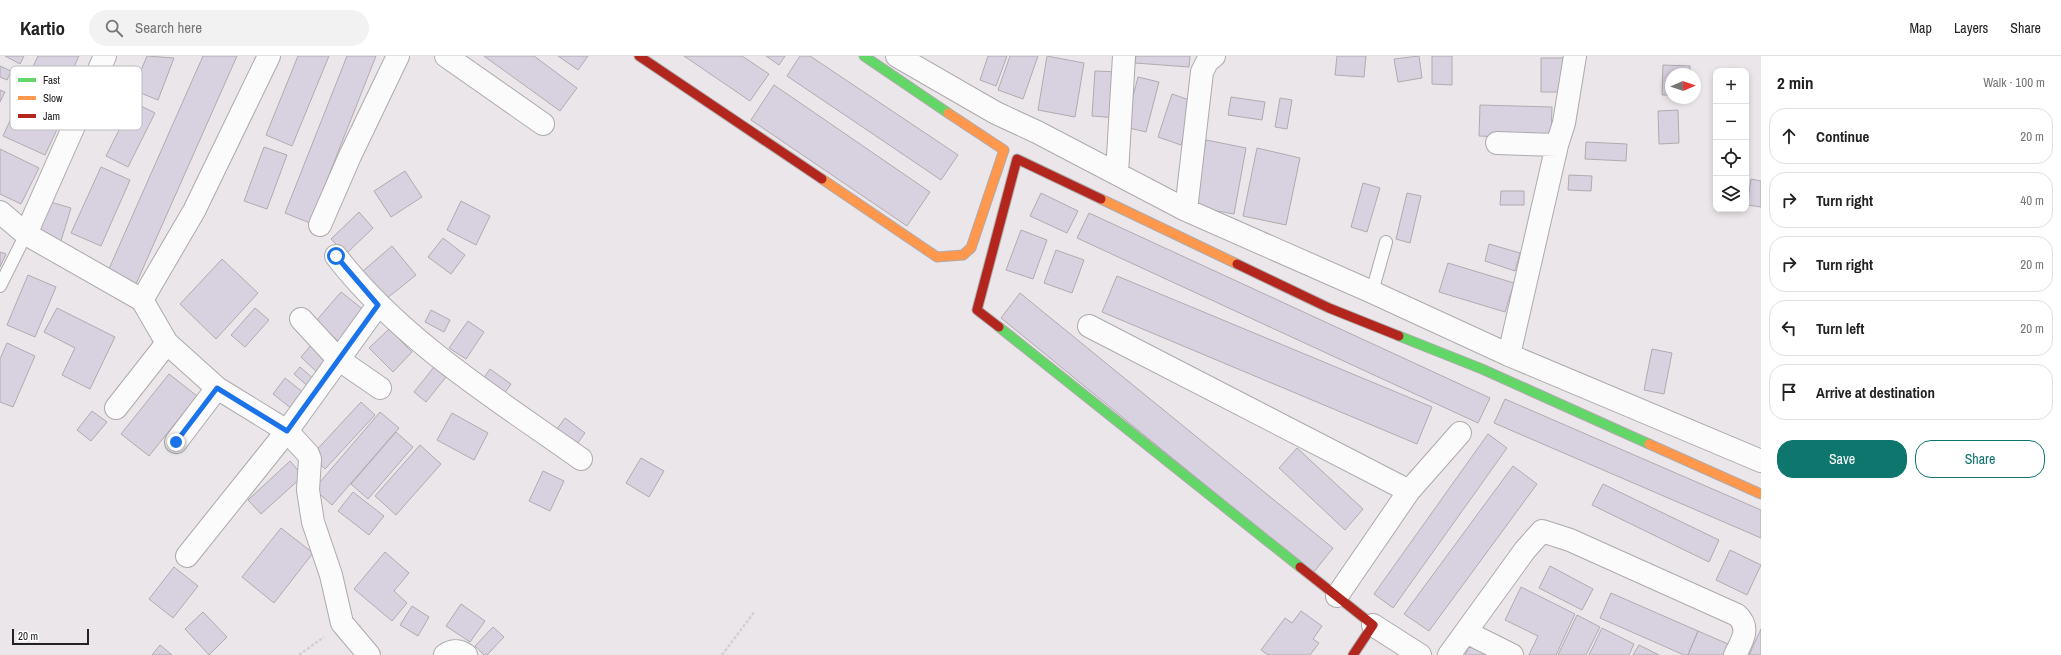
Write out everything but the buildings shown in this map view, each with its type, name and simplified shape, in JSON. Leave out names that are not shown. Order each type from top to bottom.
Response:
[{"type":"street","points":[[101,66],[105,56]]},
{"type":"street","points":[[142,300],[194,211],[269,56]]},
{"type":"street","points":[[320,225],[350,156],[398,56]]},
{"type":"street","points":[[446,56],[543,124]]},
{"type":"street","points":[[639,56],[937,257],[963,254],[971,248],[1004,150],[864,56]]},
{"type":"street","points":[[897,56],[996,113],[1117,173],[1186,210],[1372,292],[1509,355],[1761,462]]},
{"type":"street","points":[[1117,173],[1124,56]]},
{"type":"street","points":[[1186,210],[1202,72],[1207,62],[1214,56]]},
{"type":"street","points":[[1509,355],[1557,145],[1564,123],[1574,56]]},
{"type":"street","points":[[26,234],[72,130]]},
{"type":"street","points":[[1496,144],[1557,145]]},
{"type":"street","points":[[1420,655],[1372,624],[977,310],[1018,159],[1329,308],[1482,369],[1761,494]]},
{"type":"street","points":[[0,212],[26,234],[142,300],[167,343],[217,388],[287,431],[308,454],[310,459],[308,490],[313,522],[331,575],[342,623],[369,655]]},
{"type":"street","points":[[336,256],[378,305],[464,376],[581,459]]},
{"type":"street","points":[[188,556],[287,431],[378,305]]},
{"type":"street","points":[[301,319],[338,359],[380,388]]},
{"type":"street","points":[[1089,326],[1409,491]]},
{"type":"street","points":[[116,408],[167,343]]},
{"type":"street","points":[[176,442],[217,388]]},
{"type":"street","points":[[1337,596],[1409,491],[1460,433]]},
{"type":"street","points":[[1449,655],[1525,550],[1542,531],[1570,540],[1737,615],[1745,626],[1744,635],[1735,655]]},
{"type":"street","points":[[1353,655],[1372,624]]},
{"type":"street","points":[[1466,632],[1512,655]]},
{"type":"street","points":[[446,655],[450,652],[460,651],[466,655]]},
{"type":"lane","points":[[0,286],[26,234]]},
{"type":"lane","points":[[1372,292],[1386,242]]},
{"type":"path","points":[[722,655],[755,611]]},
{"type":"path","points":[[299,655],[342,623]]},
{"type":"traffic: fast","points":[[864,56],[948,113]]},
{"type":"traffic: fast","points":[[999,327],[1300,567]]},
{"type":"traffic: fast","points":[[1399,336],[1482,369],[1649,444]]},
{"type":"traffic: slow","points":[[822,179],[937,257],[963,255],[971,248],[1004,150],[948,113]]},
{"type":"traffic: slow","points":[[1101,199],[1237,264]]},
{"type":"traffic: slow","points":[[1649,444],[1761,494]]},
{"type":"traffic: jam","points":[[639,56],[822,179]]},
{"type":"traffic: jam","points":[[999,327],[977,310],[1017,159],[1101,199]]},
{"type":"traffic: jam","points":[[1237,264],[1329,308],[1399,336]]},
{"type":"traffic: jam","points":[[1300,567],[1373,625],[1353,655]]},
{"type":"route","points":[[176,442],[217,388],[287,431],[378,305],[336,256]]}]
